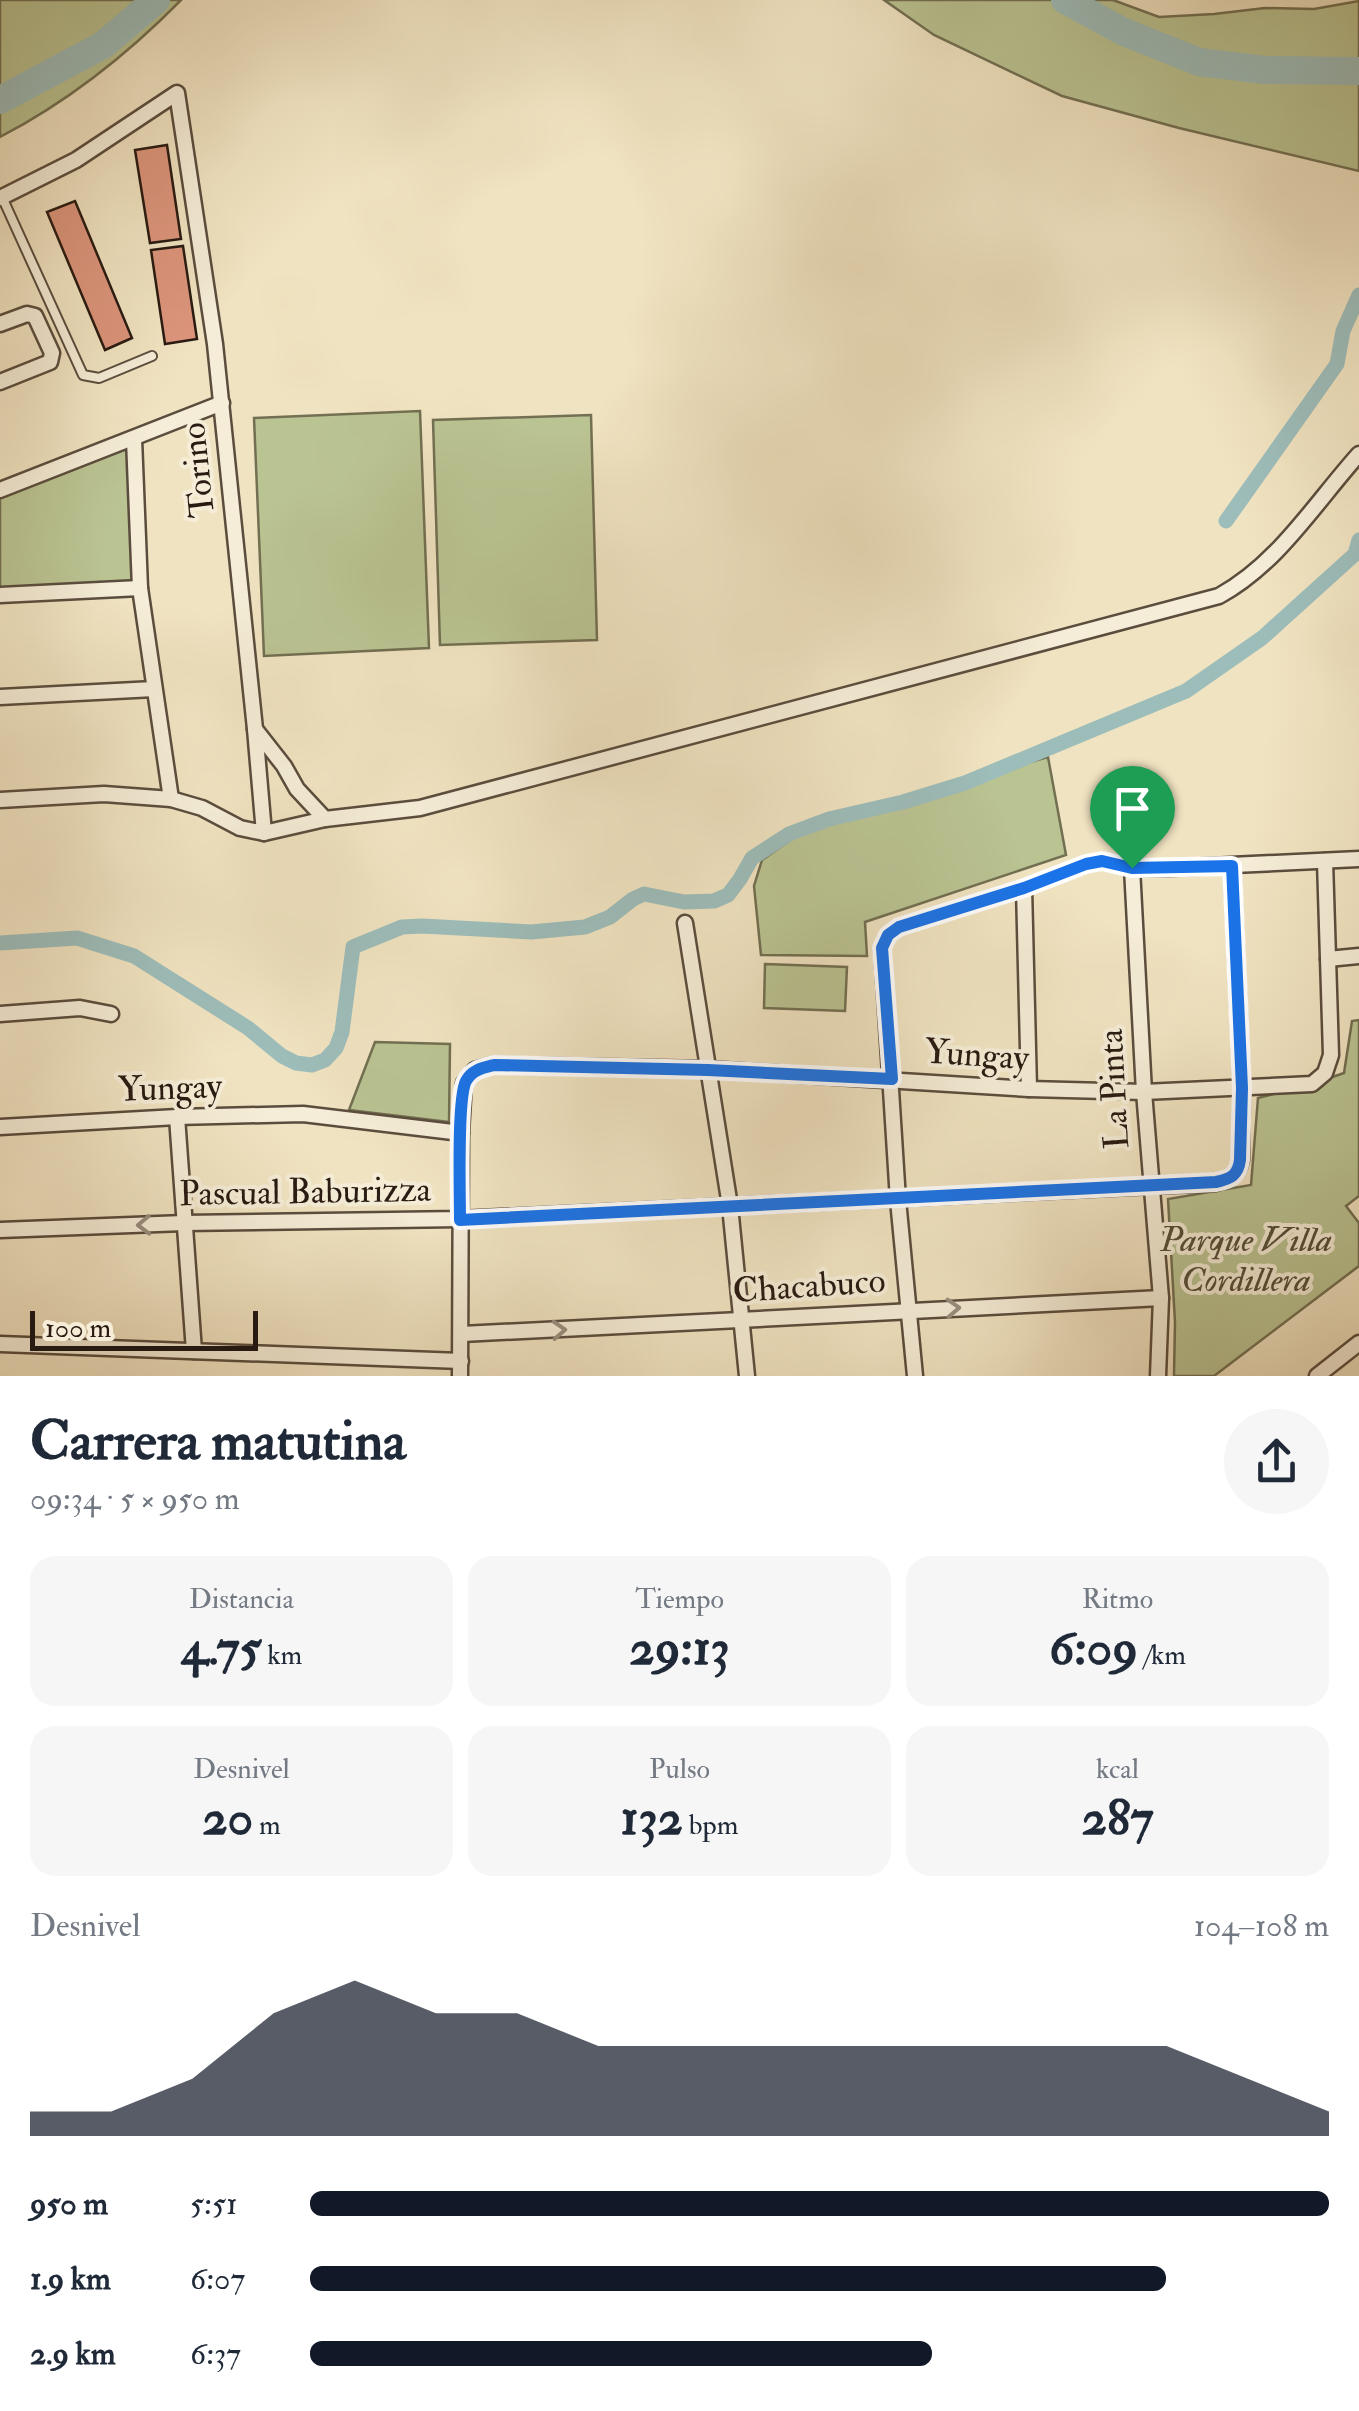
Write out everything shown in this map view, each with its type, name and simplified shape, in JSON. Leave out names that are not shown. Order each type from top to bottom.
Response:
[{"type":"street","name":"Torino","points":[[1,198],[76,160],[177,93],[222,403],[264,833]]},
{"type":"street","points":[[0,324],[27,314],[35,316],[52,353],[50,362],[0,382]]},
{"type":"street","points":[[0,490],[222,403]]},
{"type":"street","points":[[134,439],[140,588],[171,799]]},
{"type":"street","points":[[0,800],[104,794],[171,799],[202,808],[240,828],[264,833],[325,819],[420,808],[1219,596],[1252,574],[1281,546],[1359,454]]},
{"type":"street","points":[[0,595],[140,588]]},
{"type":"street","points":[[0,697],[154,689]]},
{"type":"street","points":[[255,729],[297,789],[325,819]]},
{"type":"street","points":[[915,1376],[898,1200],[882,948],[888,935],[899,927],[1102,861],[1132,868],[1359,860]]},
{"type":"street","points":[[1325,861],[1328,959],[1359,956]]},
{"type":"street","points":[[1232,866],[1242,1088]]},
{"type":"street","name":"La Pinta","points":[[1132,868],[1150,1186],[1161,1298],[1156,1372]]},
{"type":"street","points":[[1024,888],[1029,1089]]},
{"type":"street","points":[[685,923],[730,1206],[746,1376]]},
{"type":"street","name":"Yungay","points":[[0,1127],[303,1114],[461,1133],[464,1084],[475,1070],[494,1065],[708,1070],[1144,1092],[1312,1084],[1325,1073],[1331,1055],[1328,959]]},
{"type":"street","points":[[0,1014],[80,1008],[111,1014]]},
{"type":"street","name":"Pascual Baburizza","points":[[0,1230],[460,1220],[1216,1182],[1230,1179],[1239,1170],[1242,1088]]},
{"type":"street","points":[[177,1117],[194,1351]]},
{"type":"street","points":[[0,1344],[194,1351],[461,1368],[461,1133]]},
{"type":"street","name":"Chacabuco","points":[[462,1334],[1161,1298]]},
{"type":"street","points":[[1317,1376],[1359,1342]]},
{"type":"lane","points":[[1,198],[83,375],[99,378],[152,356]]},
{"type":"green space","points":[[0,0],[181,0],[96,76],[0,137]]},
{"type":"green space","points":[[884,0],[1113,0],[1159,17],[1265,8],[1314,9],[1359,1],[1359,171],[1062,96],[934,35]]},
{"type":"green space","points":[[420,411],[429,648],[264,656],[254,418]]},
{"type":"green space","points":[[591,415],[597,640],[440,645],[433,420]]},
{"type":"green space","points":[[131,442],[137,586],[0,593],[0,492]]},
{"type":"green space","points":[[1048,757],[1066,855],[865,922],[867,956],[761,955],[754,886],[762,860],[812,825]]},
{"type":"green space","points":[[765,964],[847,967],[845,1011],[764,1008]]},
{"type":"green space","name":"Parque Villa Cordillera","points":[[1359,1020],[1359,1196],[1346,1206],[1359,1223],[1359,1266],[1214,1376],[1174,1376],[1168,1199],[1251,1185],[1258,1098],[1344,1073],[1352,1021]]},
{"type":"green space","points":[[375,1042],[450,1044],[449,1122],[349,1110]]},
{"type":"building","points":[[167,145],[181,239],[150,243],[135,150]]},
{"type":"building","points":[[75,201],[132,338],[105,350],[47,212]]},
{"type":"building","points":[[183,246],[197,339],[165,344],[151,250]]},
{"type":"waterway","points":[[0,100],[103,45],[156,0]]},
{"type":"waterway","points":[[1065,0],[1124,32],[1199,62],[1265,70],[1359,71]]},
{"type":"waterway","points":[[1226,521],[1337,364],[1343,331],[1359,295]]},
{"type":"waterway","points":[[0,943],[77,938],[134,956],[248,1028],[282,1056],[312,1065],[325,1060],[336,1048],[342,1032],[353,947],[402,927],[531,932],[585,927],[610,917],[644,894],[684,902],[714,901],[728,895],[752,858],[789,834],[829,819],[965,783],[1186,691],[1262,638],[1355,554],[1359,540]]},
{"type":"route","points":[[1102,861],[1132,868],[1232,866],[1242,1088],[1239,1170],[1230,1179],[898,1200],[460,1220],[464,1084],[475,1070],[494,1065],[892,1079],[882,948],[888,935],[899,927],[1086,864],[1102,861]]}]
